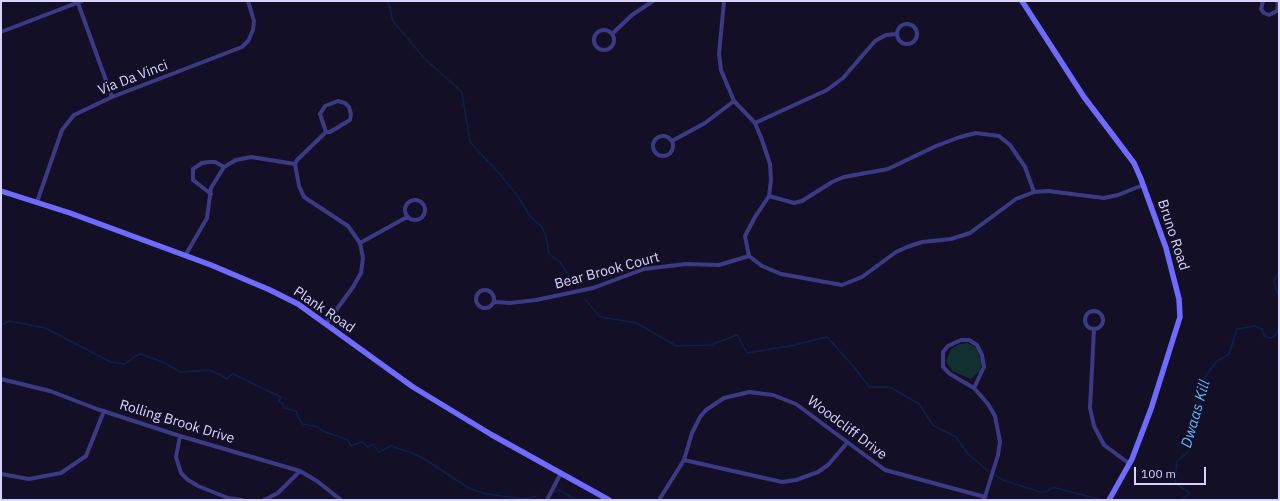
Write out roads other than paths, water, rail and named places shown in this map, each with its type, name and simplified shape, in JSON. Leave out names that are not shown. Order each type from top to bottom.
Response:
[{"type":"street","name":"Via Da Vinci","points":[[37,202],[62,130],[66,124],[80,112],[112,97],[242,47],[248,41],[253,30],[254,21],[248,1]]},
{"type":"street","points":[[612,34],[632,15],[653,1]]},
{"type":"street","points":[[724,1],[719,54],[721,70],[734,101],[755,124],[770,164],[771,180],[769,196],[746,231],[746,244],[749,256],[762,266],[782,274],[821,283],[842,285],[853,282],[862,277],[896,252],[907,246],[922,242],[951,239],[970,233],[1016,199],[1034,192],[1048,191],[1104,198],[1144,186]]},
{"type":"street","name":"Bruno Road","points":[[1022,1],[1084,96],[1134,163],[1144,186],[1168,254],[1181,312],[1176,333],[1151,409],[1130,464],[1109,500]]},
{"type":"street","points":[[1262,1],[1262,11],[1269,15],[1278,9],[1277,1]]},
{"type":"street","points":[[1,32],[80,2],[112,97]]},
{"type":"street","points":[[910,24],[915,28],[918,36],[913,43],[905,45],[898,40],[897,34],[901,26],[910,24]]},
{"type":"street","points":[[604,30],[612,34],[614,39],[611,47],[603,50],[595,45],[594,37],[599,31],[604,30]]},
{"type":"street","points":[[755,124],[827,90],[843,78],[875,41],[886,35],[897,34]]},
{"type":"street","points":[[326,132],[320,114],[322,110],[330,103],[338,101],[345,103],[349,107],[351,114],[350,120],[330,132],[326,132],[297,160],[295,164],[299,186],[304,196],[348,226],[360,243],[363,263],[361,273],[353,287],[326,324]]},
{"type":"street","points":[[672,141],[705,123],[734,101]]},
{"type":"street","points":[[769,196],[794,203],[802,201],[832,182],[844,177],[888,169],[936,146],[976,133],[999,136],[1010,145],[1025,167],[1034,192]]},
{"type":"street","points":[[665,137],[672,141],[673,149],[668,156],[659,156],[655,152],[654,144],[657,139],[665,137]]},
{"type":"street","points":[[185,256],[207,218],[211,188],[224,167],[236,160],[251,157],[295,164]]},
{"type":"street","points":[[211,194],[193,180],[193,169],[202,163],[208,162],[215,162],[224,167]]},
{"type":"street","name":"Plank Road","points":[[1,191],[37,202],[241,276],[298,304],[413,387],[492,435],[609,500]]},
{"type":"street","points":[[415,200],[423,204],[425,212],[420,219],[415,221],[407,217],[405,209],[407,204],[415,200]]},
{"type":"street","points":[[360,243],[407,217]]},
{"type":"street","name":"Bear Brook Court","points":[[494,302],[506,304],[536,300],[593,288],[644,269],[686,264],[719,265],[749,256]]},
{"type":"street","name":"Bear Brook Court","points":[[488,290],[493,294],[494,302],[490,307],[482,308],[476,301],[476,295],[480,291],[488,290]]},
{"type":"street","points":[[1094,311],[1102,314],[1103,320],[1100,328],[1094,329],[1088,328],[1085,320],[1088,313],[1094,311]]},
{"type":"street","points":[[1094,329],[1090,408],[1094,426],[1104,445],[1130,464]]},
{"type":"street","points":[[974,388],[984,368],[982,354],[979,347],[969,340],[955,342],[943,352],[943,367],[950,374],[974,388],[988,404],[995,416],[1000,442],[998,455],[985,498]]},
{"type":"street","name":"Rolling Brook Drive","points":[[1,379],[50,392],[180,436],[300,471],[341,500]]},
{"type":"street","name":"Woodcliff Drive","points":[[659,500],[684,460],[696,424],[706,410],[724,398],[749,392],[773,395],[796,404],[885,470],[985,498]]},
{"type":"street","points":[[1,474],[35,478],[61,473],[67,470],[86,456],[104,411]]},
{"type":"street","points":[[180,436],[176,457],[181,473],[198,486],[228,498],[242,500]]},
{"type":"street","points":[[684,460],[782,482],[796,480],[818,472],[828,465],[848,443]]},
{"type":"street","points":[[264,500],[278,493],[300,471]]},
{"type":"street","points":[[547,500],[561,473]]},
{"type":"waterway","points":[[388,1],[393,21],[424,58],[462,92],[470,142],[517,195],[530,216],[542,227],[546,237],[549,254],[560,262],[574,284]]},
{"type":"waterway","name":"Dwaas Kill","points":[[1279,271],[1274,281],[1279,298]]},
{"type":"waterway","points":[[585,299],[600,317],[637,323],[676,346],[710,345],[737,335],[747,353],[795,345],[827,337],[855,368],[869,387],[890,387],[919,404],[933,425],[956,437],[968,454],[988,471]]},
{"type":"waterway","points":[[1,325],[10,321],[45,328],[111,362],[125,364],[135,356],[141,354],[165,363],[180,372],[209,370],[226,379],[233,374],[281,397],[279,401],[282,403],[284,408],[296,411],[303,424],[318,427],[323,431],[348,440],[351,446],[362,442],[368,447],[373,444],[379,452],[391,446],[412,453],[426,460],[470,489],[487,494],[523,499],[537,496]]},
{"type":"waterway","name":"Dwaas Kill","points":[[1182,500],[1190,493],[1175,483],[1177,461],[1188,452],[1205,377],[1216,362],[1229,354],[1237,329],[1255,326],[1262,329],[1264,336],[1270,338],[1275,336],[1279,328]]},
{"type":"waterway","points":[[995,475],[1003,480],[1040,492],[1046,492],[1051,488],[1056,488],[1102,500]]},
{"type":"waterway","points":[[555,492],[559,490],[576,500]]}]
